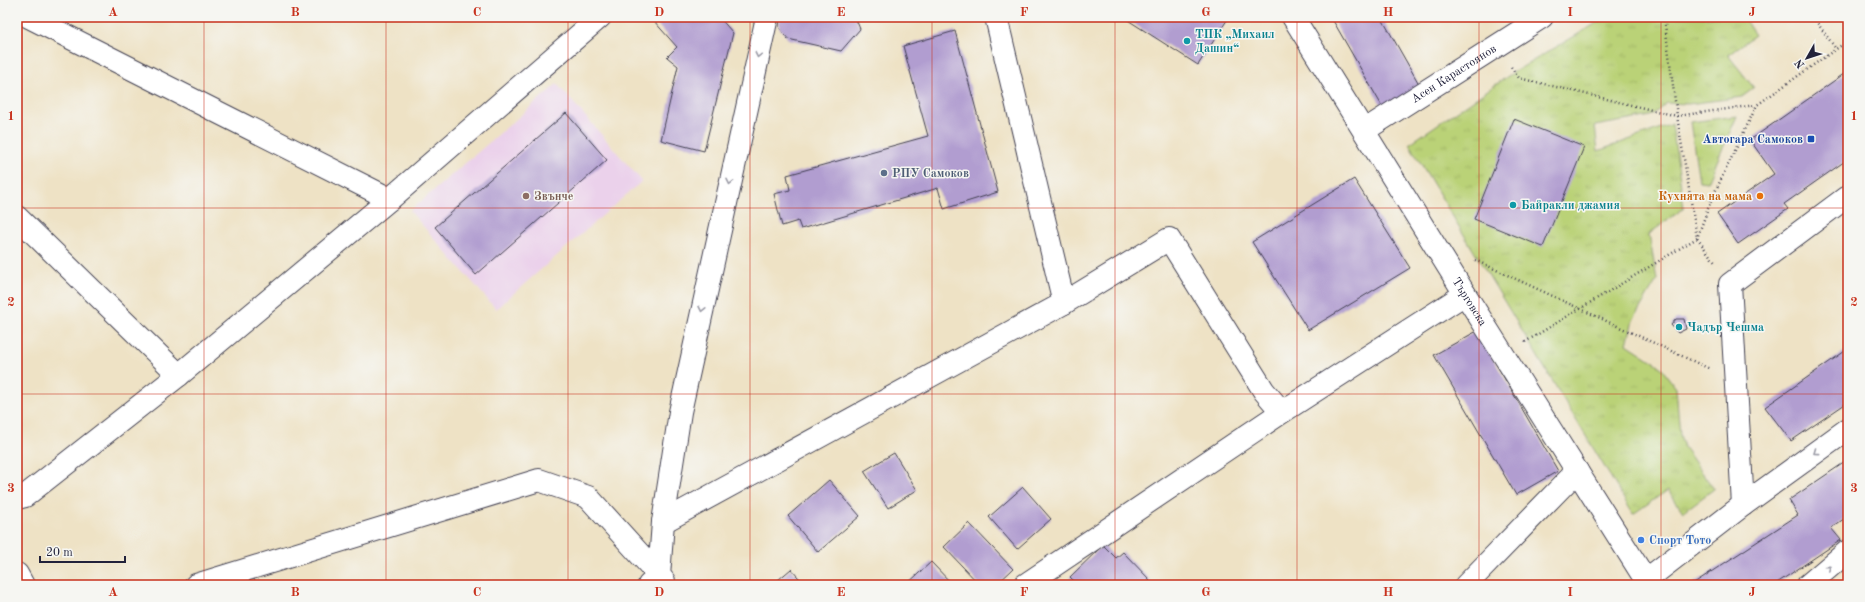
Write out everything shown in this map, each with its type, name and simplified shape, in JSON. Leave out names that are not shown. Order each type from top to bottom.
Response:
[{"type":"street","points":[[29,17],[390,199]]},
{"type":"street","points":[[17,498],[25,496],[179,375],[390,199],[600,17]]},
{"type":"street","points":[[659,582],[663,522],[680,412],[767,17]]},
{"type":"street","points":[[996,17],[1064,303]]},
{"type":"street","name":"Търговска","points":[[1293,17],[1365,130],[1465,294],[1647,582]]},
{"type":"street","name":"Асен Карастоянов","points":[[1365,130],[1542,17]]},
{"type":"street","points":[[1744,505],[1730,284],[1848,196]]},
{"type":"street","points":[[17,217],[179,375]]},
{"type":"street","points":[[663,522],[1064,303],[1169,240],[1264,391],[1282,412]]},
{"type":"street","points":[[1025,585],[1282,412],[1465,294]]},
{"type":"street","points":[[1647,582],[1744,505],[1848,429]]},
{"type":"street","points":[[1466,585],[1577,471]]},
{"type":"street","points":[[196,585],[539,480],[588,497],[659,582]]},
{"type":"street","points":[[1808,585],[1848,551]]},
{"type":"street","points":[[17,574],[23,585]]},
{"type":"path","points":[[1664,17],[1677,116],[1697,238],[1730,284]]},
{"type":"path","points":[[1813,17],[1836,49]]},
{"type":"path","points":[[1498,45],[1519,78],[1677,116],[1757,105],[1848,41]]},
{"type":"path","points":[[1504,355],[1697,238],[1712,198],[1757,105]]},
{"type":"path","points":[[1474,260],[1736,381]]},
{"type":"shaded area","name":"Звънче","points":[[557,84],[642,181],[496,309],[410,211]]},
{"type":"green space","points":[[1607,17],[1743,17],[1755,35],[1728,55],[1754,88],[1742,97],[1688,104],[1667,103],[1651,116],[1595,126],[1598,151],[1672,124],[1684,208],[1649,234],[1657,280],[1633,320],[1627,344],[1659,365],[1676,388],[1680,435],[1684,447],[1714,489],[1683,512],[1668,490],[1633,514],[1409,144],[1514,72]]},
{"type":"green space","points":[[1737,116],[1708,182],[1699,181],[1690,122]]},
{"type":"building","points":[[657,17],[719,17],[733,33],[704,151],[661,140],[678,66],[667,57],[677,47],[653,20]]},
{"type":"building","points":[[780,17],[855,17],[860,29],[841,51],[788,39],[779,27]]},
{"type":"building","name":"ТПК „Михаил Дашин“","points":[[1123,17],[1229,17],[1198,65]]},
{"type":"building","points":[[1331,17],[1381,17],[1423,91],[1386,113]]},
{"type":"building","points":[[955,31],[998,192],[944,209],[938,188],[801,229],[798,221],[782,226],[774,194],[790,190],[787,175],[928,136],[903,46]]},
{"type":"building","points":[[1848,71],[1848,159],[1784,204],[1788,209],[1738,244],[1717,214],[1774,174],[1750,140]]},
{"type":"building","points":[[566,113],[607,160],[476,275],[435,227]]},
{"type":"building","points":[[1514,119],[1584,147],[1543,247],[1474,219]]},
{"type":"building","points":[[1354,179],[1410,268],[1308,330],[1252,242]]},
{"type":"building","name":"Чадър Чешма","points":[[1676,319],[1684,319],[1686,329],[1678,333],[1671,325]]},
{"type":"building","points":[[1477,331],[1558,471],[1516,495],[1434,355]]},
{"type":"building","points":[[1848,349],[1848,402],[1791,441],[1765,407]]},
{"type":"building","points":[[894,453],[917,490],[888,508],[864,471]]},
{"type":"building","points":[[1848,460],[1848,516],[1831,528],[1841,540],[1774,585],[1691,585],[1798,515],[1789,500]]},
{"type":"building","points":[[829,480],[860,516],[818,552],[788,516]]},
{"type":"building","points":[[1023,487],[1051,519],[1017,549],[989,517]]},
{"type":"building","points":[[969,523],[1013,569],[996,585],[980,585],[944,547]]},
{"type":"building","points":[[1103,545],[1116,558],[1123,552],[1150,580],[1145,585],[1078,585],[1070,577]]},
{"type":"building","points":[[931,562],[953,585],[906,585]]},
{"type":"building","points":[[791,569],[805,585],[772,585]]},
{"type":"place","name":"ТПК „Михаил Дашин“","points":[[1187,41]]},
{"type":"place","name":"Автогара Самоков","points":[[1811,139]]},
{"type":"place","name":"РПУ Самоков","points":[[884,173]]},
{"type":"place","name":"Звънче","points":[[526,196]]},
{"type":"place","name":"Кухнята на мама","points":[[1760,196]]},
{"type":"place","name":"Байракли джамия","points":[[1513,205]]},
{"type":"place","name":"Чадър Чешма","points":[[1679,327]]},
{"type":"place","name":"Спорт Тото","points":[[1641,540]]}]
